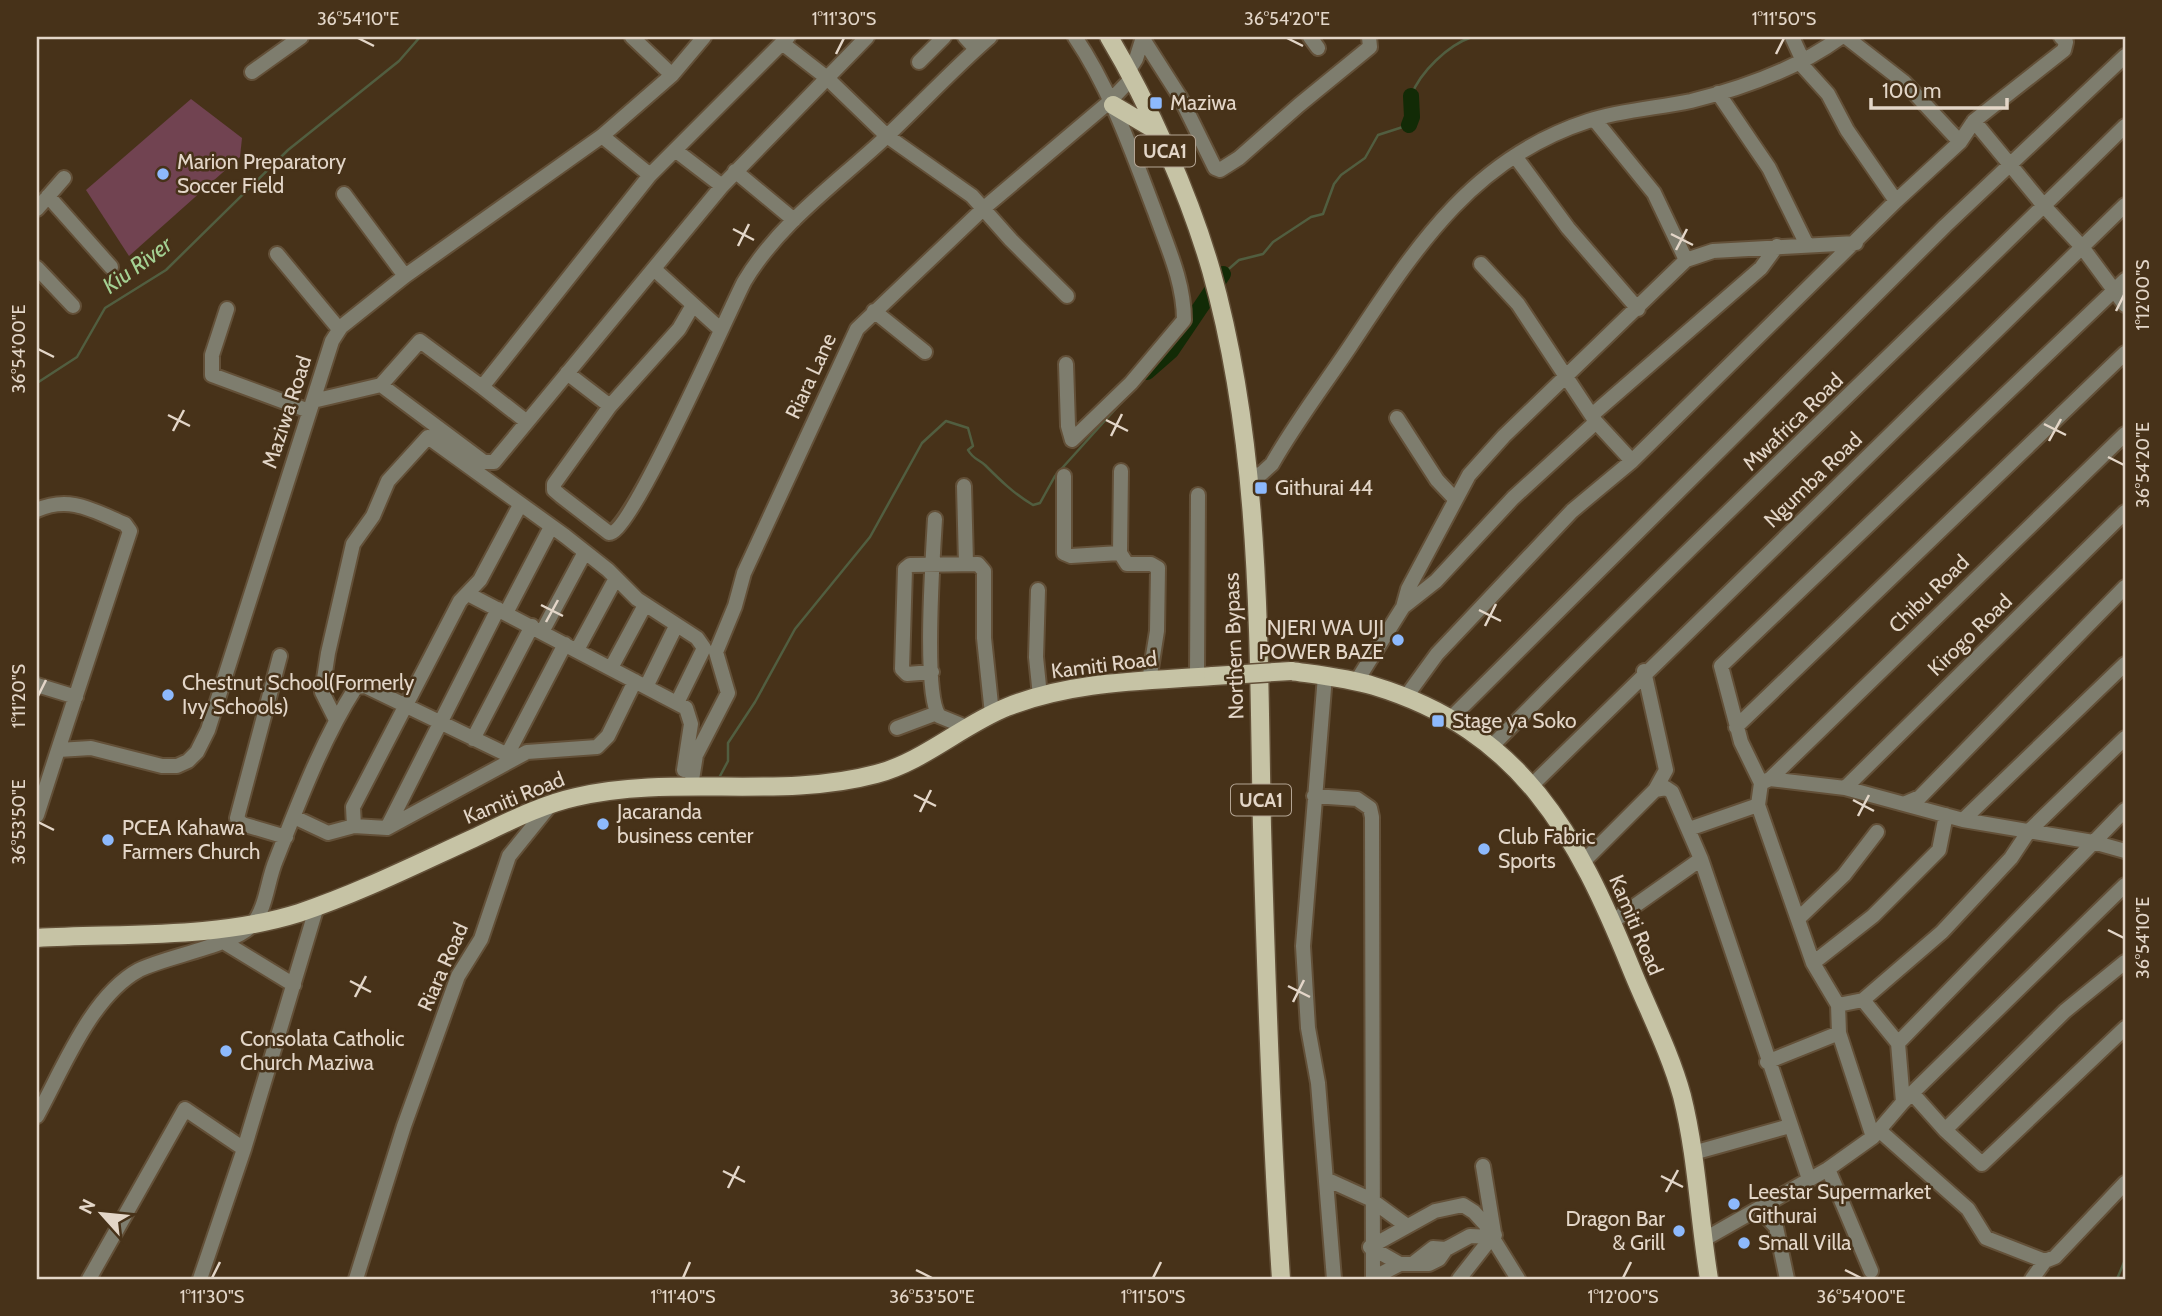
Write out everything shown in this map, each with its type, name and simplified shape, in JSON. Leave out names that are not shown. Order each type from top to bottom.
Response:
[{"type":"main road","name":"Northern Bypass","points":[[1109,37],[1127,67],[1157,131],[1211,270],[1235,383],[1247,476],[1256,601],[1267,1049],[1281,1279]]},
{"type":"main road","points":[[1112,102],[1157,131]]},
{"type":"main road","name":"Kamiti Road","points":[[37,938],[228,928],[252,924],[317,906],[552,803],[599,792],[786,785],[876,774],[894,768],[992,714],[1040,696],[1089,686],[1291,671],[1356,682],[1405,698],[1450,719],[1490,748],[1531,786],[1567,832],[1612,922],[1676,1075],[1693,1153],[1709,1279]]},
{"type":"street","points":[[252,72],[302,37]]},
{"type":"street","points":[[632,37],[672,75]]},
{"type":"street","name":"Maziwa Road","points":[[58,750],[106,750],[162,766],[177,766],[188,761],[197,752],[208,730],[332,341],[339,329],[405,276],[602,136],[672,75],[704,37]]},
{"type":"street","points":[[381,385],[484,462],[494,462],[735,171],[867,37]]},
{"type":"street","points":[[919,62],[944,37]]},
{"type":"street","points":[[965,37],[976,49]]},
{"type":"street","points":[[693,304],[679,329],[610,406],[553,486],[561,496],[613,533],[642,493],[720,329],[752,269],[794,220],[990,37]]},
{"type":"street","points":[[1066,364],[1068,426],[1072,440],[1131,383],[1184,320],[1177,272],[1112,102],[1075,37]]},
{"type":"street","points":[[1792,37],[1801,62],[1828,94],[1847,130],[1896,201]]},
{"type":"street","points":[[1247,476],[1261,474],[1272,464],[1403,266],[1441,217],[1515,156],[1543,139],[1594,119],[1718,93],[1801,62],[1844,37],[1904,82],[1960,142]]},
{"type":"street","points":[[1405,698],[1437,654],[1572,511],[1632,461],[1896,201],[1960,142],[1974,121],[2064,50],[2066,42],[2061,37]]},
{"type":"street","points":[[1142,41],[1180,97],[1215,167],[1220,170],[1240,158],[1298,105],[1349,66],[1370,47],[1372,38]]},
{"type":"street","points":[[482,387],[650,175],[785,40],[887,136],[972,195],[1011,240],[1067,296]]},
{"type":"street","name":"Riara Lane","points":[[683,787],[728,693],[716,652],[739,594],[748,561],[853,335],[874,311],[984,208],[1112,102],[1142,41]]},
{"type":"street","points":[[1450,719],[1945,226],[2125,55]]},
{"type":"street","points":[[1718,93],[1769,168],[1807,244]]},
{"type":"street","points":[[1594,119],[1654,193],[1686,260]]},
{"type":"street","points":[[1974,121],[2044,206],[2082,247],[2125,304]]},
{"type":"street","name":"Mwafrica Road","points":[[1490,748],[1637,599],[1802,444],[2125,126]]},
{"type":"street","points":[[602,136],[650,175]]},
{"type":"street","points":[[675,150],[722,186]]},
{"type":"street","points":[[1515,156],[1568,228],[1638,309]]},
{"type":"street","points":[[735,171],[794,220]]},
{"type":"street","points":[[37,208],[64,178]]},
{"type":"street","points":[[344,194],[405,276]]},
{"type":"street","points":[[48,196],[111,267]]},
{"type":"street","name":"Ngumba Road","points":[[1531,786],[1644,671],[2125,205]]},
{"type":"street","points":[[1356,682],[1403,607],[1409,589],[1469,475],[1504,436],[1567,378],[1686,260],[1713,251],[1856,243]]},
{"type":"street","points":[[1403,607],[1436,581],[1513,498],[1594,418],[1761,268],[1777,246]]},
{"type":"street","points":[[277,254],[339,329]]},
{"type":"street","points":[[1481,264],[1518,304],[1594,418],[1632,461]]},
{"type":"street","points":[[37,268],[73,306]]},
{"type":"street","points":[[654,269],[720,329]]},
{"type":"street","points":[[2045,1261],[1986,1238],[1968,1209],[1876,1134],[1839,1033],[1839,1004],[1813,963],[1758,805],[1766,781],[1736,727],[1721,666],[2125,280]]},
{"type":"street","points":[[228,310],[212,355],[212,374],[311,406],[381,385],[420,341],[527,422]]},
{"type":"street","points":[[874,311],[925,352]]},
{"type":"street","points":[[1736,727],[2125,353]]},
{"type":"street","points":[[567,373],[610,406]]},
{"type":"street","points":[[1397,418],[1437,480],[1455,499]]},
{"type":"street","name":"Chibu Road","points":[[1766,781],[2125,434]]},
{"type":"street","points":[[336,720],[322,692],[353,544],[373,516],[391,476],[425,440],[432,437],[585,552],[645,605],[697,638],[705,648],[677,703]]},
{"type":"street","points":[[1121,471],[1119,553],[1128,564],[1151,564],[1158,568],[1157,631],[1149,681]]},
{"type":"street","points":[[1064,476],[1064,553],[1071,556],[1119,553]]},
{"type":"street","points":[[964,486],[966,563]]},
{"type":"street","points":[[1199,495],[1205,677]]},
{"type":"street","points":[[37,510],[53,503],[65,502],[129,527],[37,815]]},
{"type":"street","points":[[354,826],[353,807],[404,705],[460,601],[488,568],[520,505]]},
{"type":"street","name":"Kirogo Road","points":[[1844,788],[2125,512]]},
{"type":"street","points":[[935,519],[932,672],[937,713]]},
{"type":"street","points":[[387,828],[439,723],[551,527]]},
{"type":"street","points":[[473,739],[585,552]]},
{"type":"street","points":[[932,672],[907,674],[903,671],[902,603],[906,567],[978,564],[984,570],[984,638],[992,714]]},
{"type":"street","points":[[511,757],[571,647],[616,578]]},
{"type":"street","points":[[1906,803],[1920,797],[2125,587]]},
{"type":"street","points":[[1038,590],[1036,657],[1040,696]]},
{"type":"street","points":[[468,594],[688,710],[691,724],[683,787]]},
{"type":"street","points":[[611,668],[645,605]]},
{"type":"street","points":[[294,817],[328,833],[354,826],[387,828],[511,757],[537,749],[597,747],[608,736],[676,626]]},
{"type":"street","points":[[280,656],[237,818],[243,824],[286,837]]},
{"type":"street","points":[[1964,820],[2125,664]]},
{"type":"street","points":[[1584,862],[1655,790],[1666,765],[1644,671]]},
{"type":"street","points":[[1325,676],[1303,946],[1308,1028],[1318,1083],[1334,1279]]},
{"type":"street","points":[[37,685],[76,697]]},
{"type":"street","points":[[37,1116],[93,1015],[117,984],[140,970],[222,941],[252,924],[336,720],[358,685],[511,757]]},
{"type":"street","points":[[897,728],[937,713],[966,727]]},
{"type":"street","points":[[1839,1004],[1863,1000],[1942,932],[2011,858],[2029,831],[2125,738]]},
{"type":"street","points":[[1766,781],[1844,788],[1964,820],[2092,842],[2125,852]]},
{"type":"street","points":[[1655,790],[1666,788],[1672,792],[1701,859],[1767,1062],[1809,1179]]},
{"type":"street","points":[[1314,796],[1357,799],[1370,808],[1372,817],[1370,1247],[1373,1278],[1400,1264],[1429,1264],[1439,1259],[1446,1249],[1470,1236],[1493,1236]]},
{"type":"street","name":"Riara Road","points":[[356,1279],[404,1126],[458,976],[481,939],[509,856],[552,803]]},
{"type":"street","points":[[1689,829],[1758,805]]},
{"type":"street","points":[[1898,1043],[2125,810]]},
{"type":"street","points":[[1813,963],[1873,916],[1939,850],[1946,815]]},
{"type":"street","points":[[1799,918],[1844,875],[1877,832]]},
{"type":"street","points":[[1612,922],[1701,859]]},
{"type":"street","points":[[1703,1240],[1828,1169],[1876,1134],[1907,1098],[2125,885]]},
{"type":"street","points":[[200,1279],[244,1149],[317,906]]},
{"type":"street","points":[[222,941],[294,985]]},
{"type":"street","points":[[1945,1130],[2065,1011],[2125,962]]},
{"type":"street","points":[[1863,1000],[1898,1043],[1907,1098],[1984,1163],[2125,1028]]},
{"type":"street","points":[[1767,1062],[1839,1033]]},
{"type":"street","points":[[89,1279],[185,1109],[244,1149]]},
{"type":"street","points":[[1693,1153],[1790,1126]]},
{"type":"street","points":[[1459,1279],[1493,1236],[1483,1166]]},
{"type":"street","points":[[1828,1169],[1871,1271]]},
{"type":"street","points":[[1326,1179],[1370,1199],[1407,1226]]},
{"type":"street","points":[[2032,1279],[2045,1261],[2055,1257],[2125,1183]]},
{"type":"street","points":[[1370,1247],[1434,1211],[1463,1205],[1474,1212],[1493,1236],[1518,1279]]},
{"type":"street","points":[[1760,1210],[1776,1227],[1787,1279]]},
{"type":"street","points":[[1370,1247],[1400,1264]]},
{"type":"shaded area","name":"Marion Preparatory Soccer Field","points":[[191,99],[242,138],[240,157],[129,256],[86,190]]},
{"type":"waterway","name":"Kiu River","points":[[37,383],[77,357],[105,308],[166,270],[288,150],[399,61],[420,37]]},
{"type":"waterway","points":[[1411,96],[1421,78],[1436,61],[1454,46],[1472,37]]},
{"type":"waterway","points":[[1409,125],[1412,117],[1411,96]]},
{"type":"waterway","points":[[1223,274],[1239,260],[1263,254],[1273,242],[1311,217],[1323,214],[1334,184],[1341,175],[1365,158],[1378,135],[1409,125]]},
{"type":"waterway","points":[[1147,372],[1171,351],[1223,274]]},
{"type":"waterway","points":[[719,778],[728,761],[728,743],[755,702],[795,629],[870,537],[922,443],[946,421],[968,428],[973,446],[968,450],[972,455],[1033,505],[1040,503],[1055,476],[1128,395]]},
{"type":"waterway","points":[[2117,1279],[2125,1260]]},
{"type":"place","name":"Maziwa","points":[[1156,103]]},
{"type":"place","name":"Marion Preparatory Soccer Field","points":[[163,174]]},
{"type":"place","name":"Githurai 44","points":[[1261,488]]},
{"type":"place","name":"NJERI WA UJI POWER BAZE","points":[[1398,640]]},
{"type":"place","name":"Chestnut School(Formerly Ivy Schools)","points":[[168,695]]},
{"type":"place","name":"Stage ya Soko","points":[[1438,721]]},
{"type":"place","name":"Jacaranda business center","points":[[603,824]]},
{"type":"place","name":"PCEA Kahawa Farmers Church","points":[[108,840]]},
{"type":"place","name":"Club Fabric Sports","points":[[1484,849]]},
{"type":"place","name":"Consolata Catholic Church Maziwa","points":[[226,1051]]},
{"type":"place","name":"Leestar Supermarket Githurai","points":[[1734,1204]]},
{"type":"place","name":"Dragon Bar & Grill","points":[[1679,1231]]},
{"type":"place","name":"Small Villa","points":[[1744,1243]]}]
